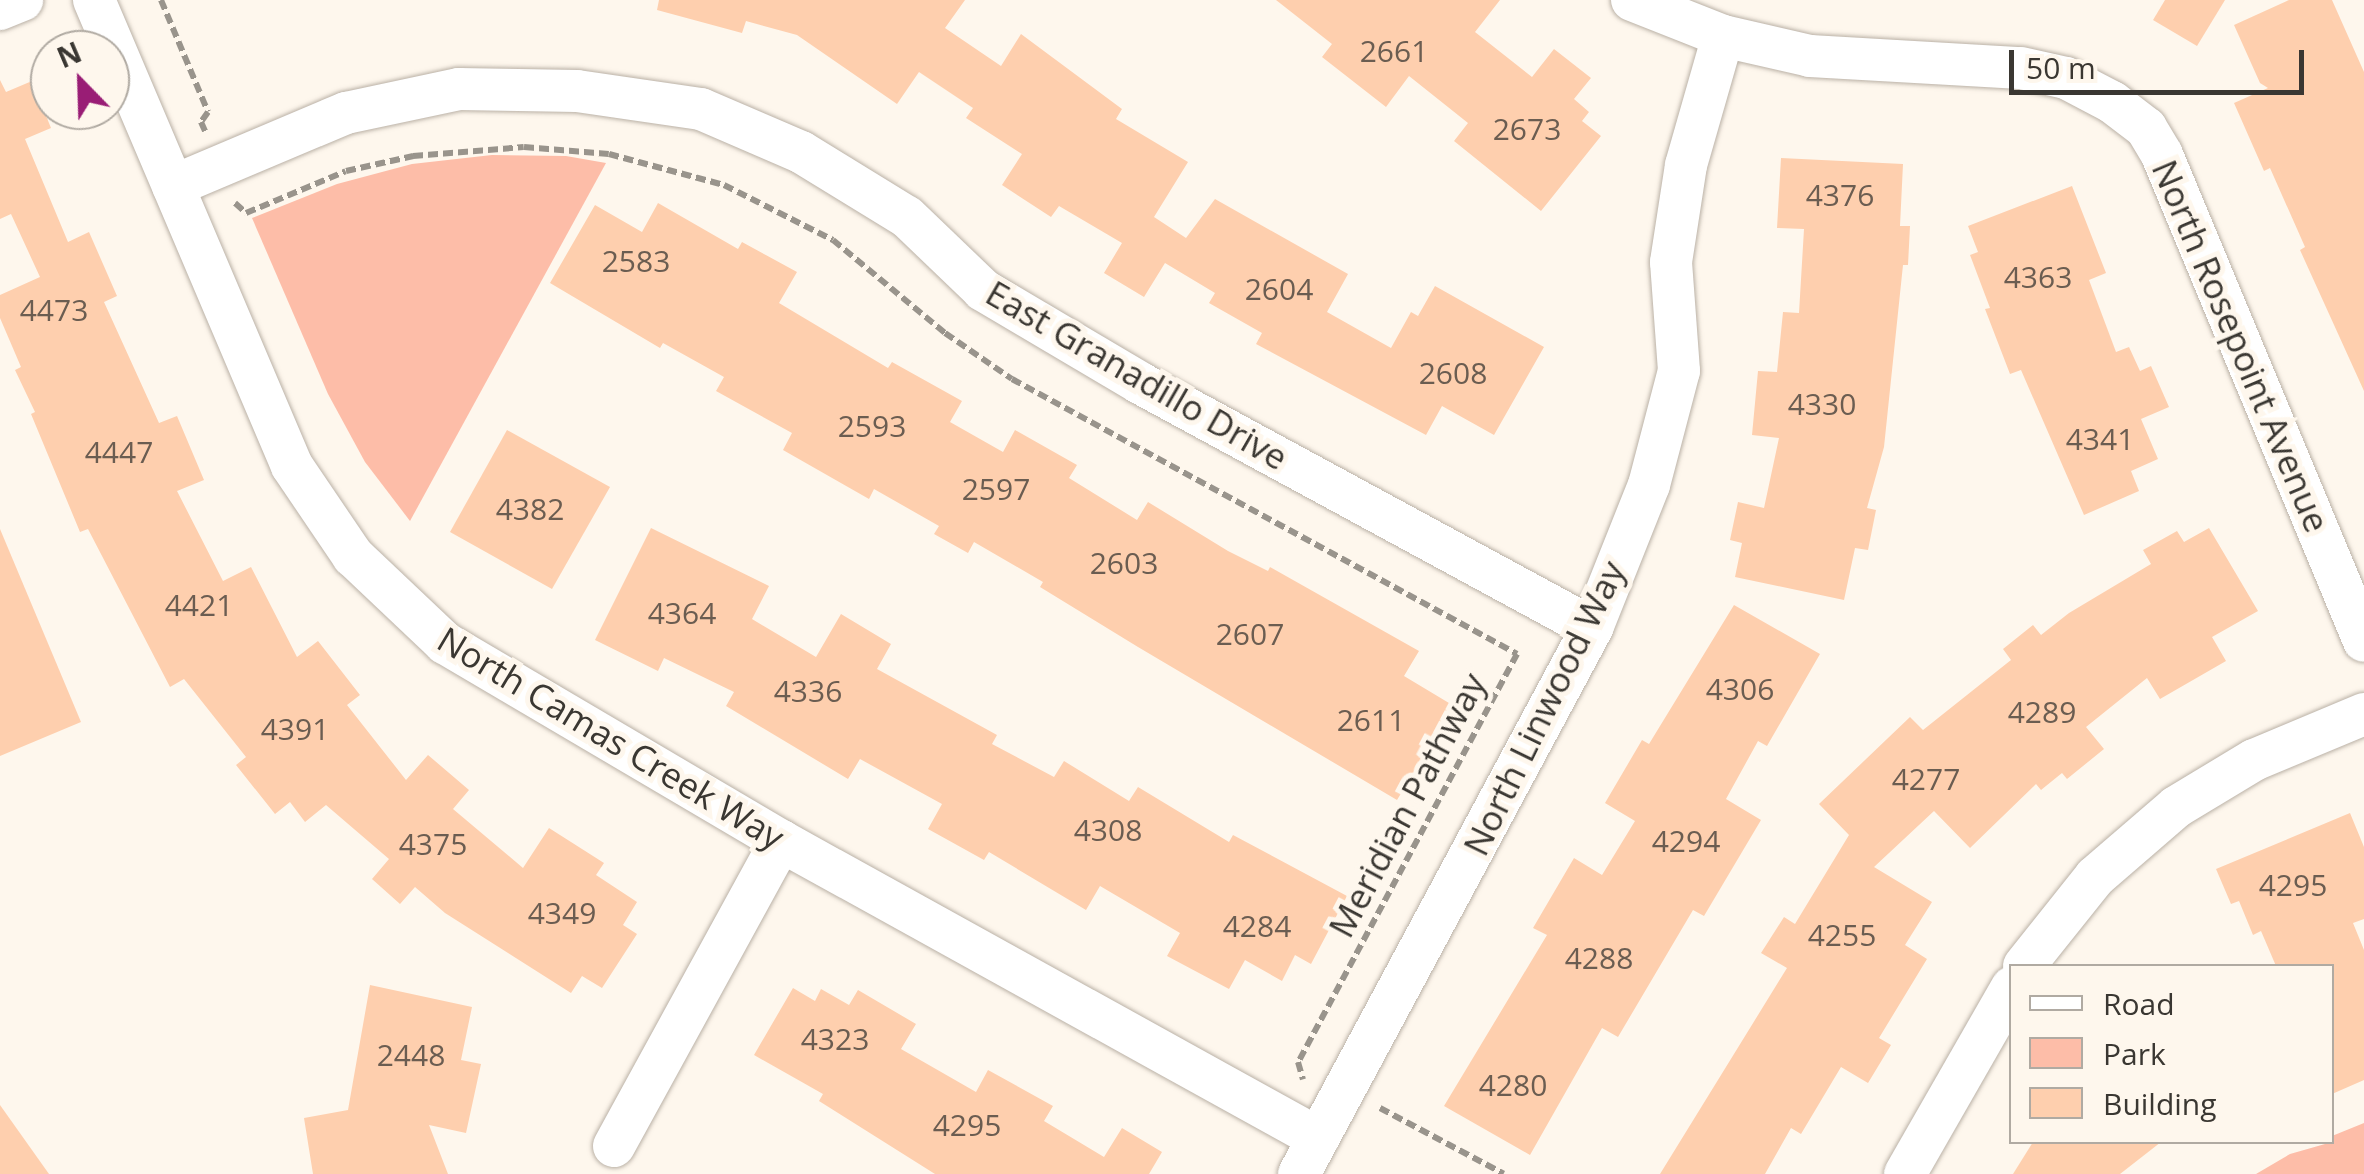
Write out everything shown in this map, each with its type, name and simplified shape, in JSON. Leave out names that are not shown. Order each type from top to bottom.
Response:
[{"type":"street","points":[[0,9],[22,0]]},
{"type":"street","name":"North Camas Creek Way","points":[[94,0],[292,466],[353,556],[446,644],[1308,1156]]},
{"type":"street","name":"North Rosepoint Avenue","points":[[1632,0],[1723,36],[1810,56],[2021,68],[2066,78],[2112,102],[2146,128],[2162,155],[2364,641]]},
{"type":"street","name":"North Linwood Way","points":[[1308,1156],[1592,628],[1649,484],[1679,371],[1671,262],[1686,164],[1723,36]]},
{"type":"street","name":"East Granadillo Drive","points":[[173,186],[346,113],[459,89],[577,91],[701,109],[801,152],[906,216],[983,290],[1140,383],[1592,628]]},
{"type":"street","points":[[2026,964],[2095,877],[2176,807],[2254,760],[2364,714]]},
{"type":"street","points":[[614,1146],[781,841]]},
{"type":"street","points":[[1906,1174],[2009,992]]},
{"type":"path","points":[[161,0],[208,112],[201,122]]},
{"type":"path","name":"Meridian Pathway","points":[[236,205],[246,212],[346,172],[414,156],[485,148],[595,152],[651,162],[724,184],[833,240],[945,332],[1012,379],[1516,654],[1298,1062],[1303,1078]]},
{"type":"path","points":[[1374,1106],[1504,1174]]},
{"type":"green space","points":[[492,155],[566,156],[606,163],[410,521],[365,462],[328,394],[252,218],[337,184],[412,164]]},
{"type":"green space","points":[[2364,1123],[2364,1174],[2256,1174],[2290,1154],[2334,1144],[2334,1135]]},
{"type":"building","points":[[659,0],[965,0],[945,28],[1001,66],[1021,34],[1122,109],[1116,119],[1188,162],[1154,217],[1186,238],[1215,199],[1348,274],[1327,312],[1391,348],[1411,312],[1418,316],[1435,286],[1544,347],[1494,435],[1442,406],[1426,435],[1256,344],[1262,333],[1209,303],[1215,293],[1165,263],[1144,297],[1104,273],[1122,243],[1059,206],[1051,217],[1002,185],[1022,154],[966,118],[973,108],[919,72],[897,104],[797,35],[746,21],[742,33],[657,10]]},
{"type":"building","points":[[1276,0],[1500,0],[1475,32],[1532,77],[1554,49],[1591,78],[1574,99],[1589,112],[1582,121],[1601,136],[1541,211],[1454,141],[1468,123],[1409,76],[1386,107],[1322,57],[1332,44]]},
{"type":"building","points":[[2165,0],[2225,0],[2197,46],[2153,20]]},
{"type":"building","points":[[2289,0],[2332,0],[2364,72],[2364,391],[2300,250],[2305,247],[2270,168],[2264,171],[2234,103],[2268,88],[2260,83],[2234,25]]},
{"type":"building","points":[[0,80],[6,92],[30,82],[30,130],[46,130],[25,139],[68,242],[89,232],[117,296],[104,302],[159,423],[177,416],[204,480],[177,491],[223,581],[251,567],[297,657],[318,641],[360,695],[347,705],[406,780],[428,755],[469,790],[453,809],[523,868],[549,828],[604,863],[596,875],[637,902],[623,925],[637,934],[602,988],[582,976],[571,993],[445,913],[415,887],[400,904],[372,879],[389,859],[326,805],[305,822],[290,802],[275,814],[236,765],[246,757],[184,679],[170,687],[88,529],[80,532],[15,370],[21,367],[0,318],[0,295],[40,277],[11,214],[0,219]]},
{"type":"building","points":[[1781,158],[1903,164],[1900,226],[1910,226],[1908,265],[1903,265],[1884,447],[1867,508],[1876,510],[1868,550],[1855,548],[1844,600],[1735,577],[1742,543],[1730,540],[1738,502],[1764,508],[1779,438],[1752,435],[1758,371],[1777,372],[1783,312],[1799,313],[1804,229],[1777,228]]},
{"type":"building","points":[[2072,186],[2106,273],[2089,280],[2116,352],[2129,347],[2140,371],[2151,366],[2169,407],[2141,419],[2158,459],[2131,471],[2139,491],[2084,515],[2021,370],[2010,374],[1985,309],[1990,308],[1970,255],[1978,252],[1968,226]]},
{"type":"building","points":[[658,203],[738,249],[742,242],[797,272],[779,303],[888,368],[892,362],[962,401],[950,422],[1003,452],[1015,430],[1077,465],[1069,478],[1137,520],[1148,502],[1228,551],[1268,571],[1270,567],[1419,651],[1404,676],[1454,706],[1397,800],[1138,647],[1040,587],[1043,582],[974,542],[968,553],[934,534],[939,526],[874,489],[869,499],[783,450],[792,433],[716,391],[724,377],[663,343],[660,348],[550,283],[595,205],[642,232]]},
{"type":"building","points":[[507,430],[610,487],[552,589],[450,532]]},
{"type":"building","points":[[651,528],[769,586],[752,619],[816,657],[841,614],[891,644],[877,669],[997,735],[992,744],[1054,777],[1064,761],[1129,801],[1138,787],[1229,842],[1233,835],[1347,896],[1311,964],[1295,955],[1282,981],[1245,960],[1229,989],[1167,956],[1180,933],[1100,886],[1086,910],[989,852],[984,860],[928,829],[942,804],[860,759],[848,779],[726,706],[734,692],[664,658],[658,671],[595,640]]},
{"type":"building","points":[[2209,528],[2258,611],[2212,637],[2226,661],[2160,699],[2147,678],[2086,727],[2104,749],[2067,779],[2062,773],[2041,790],[2036,784],[1970,848],[1934,811],[1874,867],[1932,902],[1905,945],[1927,959],[1879,1038],[1891,1045],[1868,1083],[1841,1067],[1801,1134],[1791,1128],[1765,1174],[1660,1174],[1787,968],[1761,953],[1784,917],[1795,924],[1849,835],[1819,804],[1910,717],[1923,730],[2011,660],[2003,649],[2033,625],[2041,635],[2069,613],[2151,564],[2143,550],[2177,531],[2184,542]]},
{"type":"building","points":[[0,529],[81,722],[0,756]]},
{"type":"building","points":[[1734,605],[1820,654],[1767,746],[1758,741],[1726,799],[1761,820],[1704,916],[1693,910],[1618,1037],[1602,1028],[1530,1155],[1444,1106],[1547,935],[1533,928],[1574,858],[1602,875],[1635,821],[1605,803],[1642,740],[1649,744]]},
{"type":"building","points":[[2350,813],[2364,847],[2364,919],[2353,923],[2364,950],[2364,1080],[2334,1093],[2334,964],[2275,964],[2261,931],[2253,935],[2239,901],[2231,904],[2216,869]]},
{"type":"building","points":[[370,985],[472,1007],[461,1060],[481,1064],[466,1133],[429,1125],[448,1174],[313,1174],[304,1118],[348,1110]]},
{"type":"building","points":[[793,988],[815,1001],[821,989],[849,1005],[858,990],[916,1024],[901,1049],[976,1092],[988,1070],[1053,1106],[1044,1121],[1104,1157],[1122,1128],[1162,1152],[1149,1174],[935,1174],[819,1101],[823,1094],[754,1055]]},
{"type":"building","points":[[0,1105],[49,1174],[0,1174]]},
{"type":"building","points":[[2032,1144],[2158,1144],[2120,1174],[2013,1174]]}]
